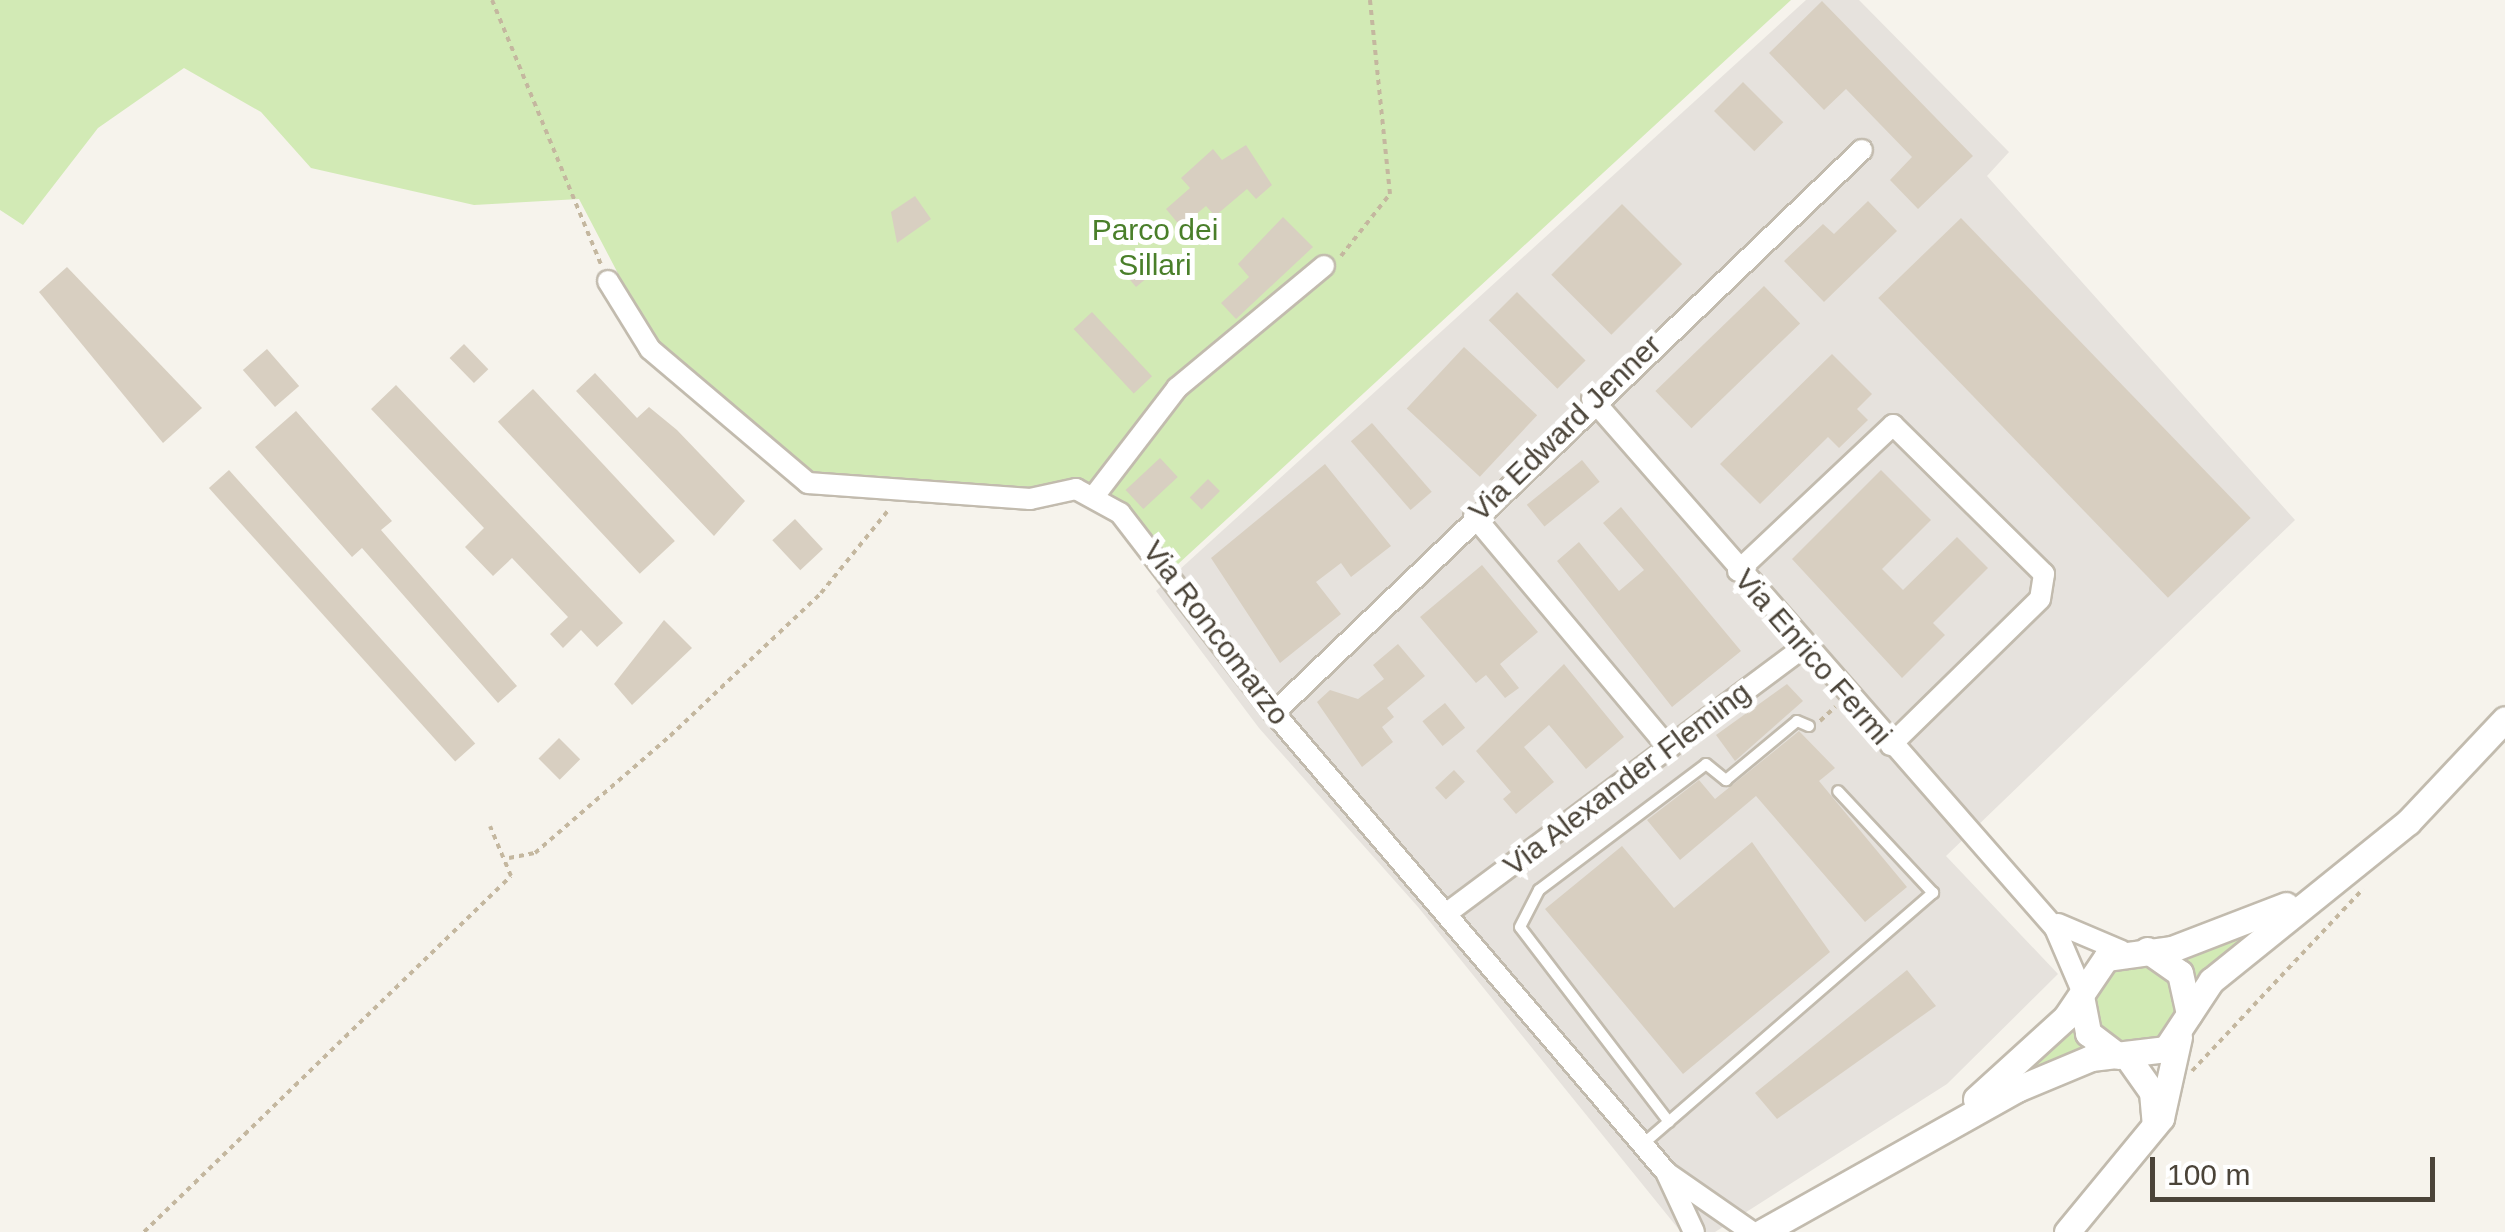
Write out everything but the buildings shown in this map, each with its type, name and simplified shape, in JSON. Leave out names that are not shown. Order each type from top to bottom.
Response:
[{"type":"street","name":"Via Edward Jenner","points":[[1274,713],[1592,399],[1862,150]]},
{"type":"street","points":[[608,282],[650,348],[808,483],[1096,495],[1170,396],[1324,266]]},
{"type":"street","name":"Via Enrico Fermi","points":[[1592,399],[1803,648],[2040,910],[2074,956],[2082,993]]},
{"type":"street","points":[[1738,571],[1893,425],[2044,574],[2040,599],[1891,745]]},
{"type":"street","name":"Via Roncomarzo","points":[[1096,495],[1148,539],[1274,713],[1451,910],[1666,1172],[1752,1232]]},
{"type":"street","points":[[1474,516],[1668,748]]},
{"type":"street","name":"Via Alexander Fleming","points":[[1451,910],[1803,648]]},
{"type":"street","points":[[1762,1232],[1952,1119],[2091,1058],[2154,1055],[2184,1025],[2210,982],[2309,894],[2408,822],[2505,719]]},
{"type":"street","points":[[1952,1119],[2082,993],[2096,966],[2136,950],[2180,946],[2309,894]]},
{"type":"street","name":"Via Enrico Fermi","points":[[2040,910],[2088,943],[2136,950]]},
{"type":"street","points":[[2067,1232],[2155,1126],[2170,1099],[2184,1025],[2182,974],[2136,950]]},
{"type":"street","points":[[2082,993],[2088,1033],[2126,1058],[2152,1092],[2155,1126]]},
{"type":"street","name":"Via Roncomarzo","points":[[1666,1172],[1694,1232]]},
{"type":"lane","points":[[1669,1122],[1520,927],[1538,890],[1706,764],[1726,780],[1797,721],[1809,726]]},
{"type":"lane","points":[[1642,1144],[1933,893],[1838,792]]},
{"type":"path","points":[[492,0],[608,282]]},
{"type":"path","points":[[1324,266],[1361,238],[1390,194],[1370,0]]},
{"type":"path","points":[[509,858],[535,853],[761,652],[850,562],[904,488]]},
{"type":"path","points":[[1809,726],[1846,697]]},
{"type":"path","points":[[144,1232],[511,876],[509,858],[490,826]]},
{"type":"shaded area","points":[[1806,0],[1859,0],[2009,152],[1987,176],[2295,520],[1946,856],[2058,974],[1947,1084],[1715,1232],[1681,1232],[1418,907],[1259,728],[1156,591]]},
{"type":"green space","name":"Parco dei Sillari","points":[[0,0],[1791,0],[1177,565],[1103,490],[812,478],[656,346],[579,199],[474,205],[311,168],[261,112],[184,68],[98,128],[23,225],[0,210]]},
{"type":"green space","points":[[2257,928],[2198,979],[2183,956]]},
{"type":"green space","points":[[2127,964],[2143,964],[2164,975],[2175,1004],[2164,1033],[2143,1044],[2127,1044],[2113,1038],[2101,1026],[2095,1012],[2095,996],[2101,982],[2113,970]]},
{"type":"green space","points":[[2073,1027],[2086,1048],[2019,1080],[2016,1075]]}]
